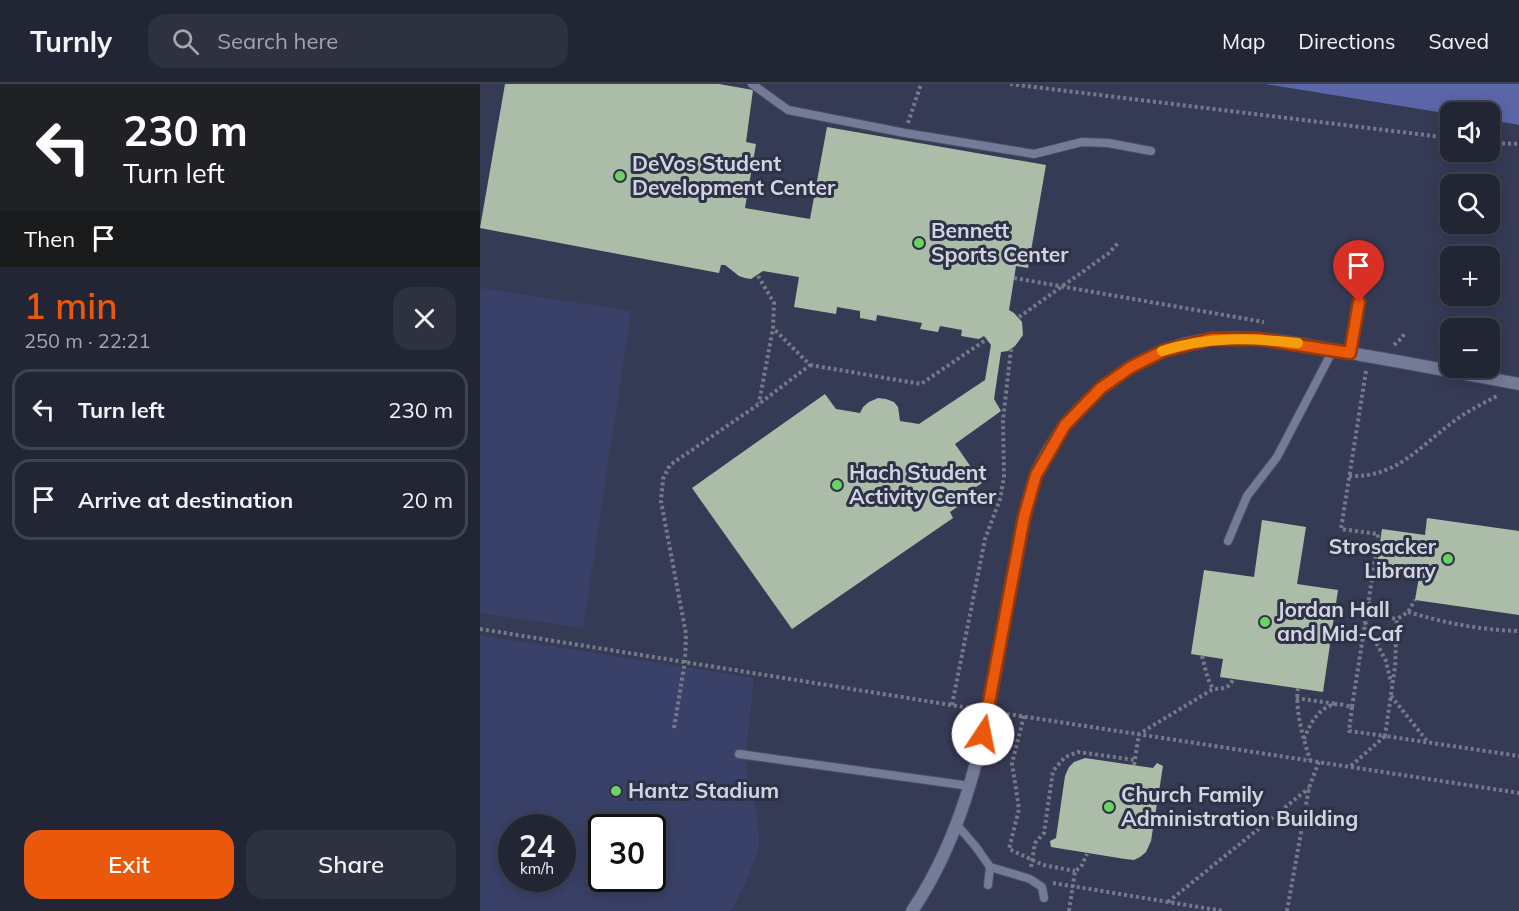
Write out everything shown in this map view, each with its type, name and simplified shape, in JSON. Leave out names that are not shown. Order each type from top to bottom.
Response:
[{"type":"street","points":[[912,911],[927,890],[957,826],[970,786],[978,757],[1024,517],[1036,475],[1065,425],[1101,388],[1131,367],[1163,351],[1211,339],[1259,339],[1334,350],[1519,384]]},
{"type":"lane","points":[[753,84],[788,110],[905,133],[1034,154],[1082,142],[1108,143],[1151,151]]},
{"type":"lane","points":[[1350,353],[1359,302]]},
{"type":"lane","points":[[1228,542],[1247,496],[1277,458],[1334,350]]},
{"type":"lane","points":[[739,754],[970,786]]},
{"type":"lane","points":[[957,826],[990,867],[1030,879],[1042,888],[1044,898]]},
{"type":"lane","points":[[988,885],[990,867]]},
{"type":"path","points":[[905,133],[921,84]]},
{"type":"path","points":[[1010,84],[1440,137]]},
{"type":"path","points":[[1500,143],[1519,144]]},
{"type":"path","points":[[1019,317],[1109,253],[1118,243]]},
{"type":"path","points":[[758,276],[774,303],[773,328],[759,404]]},
{"type":"path","points":[[1014,278],[1271,324]]},
{"type":"path","points":[[773,328],[810,365],[921,384],[987,339]]},
{"type":"path","points":[[1405,332],[1402,338],[1365,372],[1341,529],[1378,534],[1378,547],[1349,730],[1519,756]]},
{"type":"path","points":[[952,705],[985,539],[1000,499],[1004,477],[1003,420],[1011,348]]},
{"type":"path","points":[[674,728],[685,661],[686,634],[661,501],[663,479],[670,465],[759,404],[810,365]]},
{"type":"path","points":[[1349,476],[1365,477],[1385,472],[1427,445],[1454,422],[1497,396]]},
{"type":"path","points":[[1368,602],[1378,613],[1397,619],[1408,612],[1415,600]]},
{"type":"path","points":[[1408,612],[1445,623],[1492,631],[1519,631]]},
{"type":"path","points":[[1350,766],[1385,736],[1398,639],[1397,619]]},
{"type":"path","points":[[1365,622],[1386,661],[1392,687]]},
{"type":"path","points":[[1202,656],[1213,689]]},
{"type":"path","points":[[1223,911],[1030,879],[1035,843],[1044,833],[1053,771],[1065,756],[1078,752],[1134,763],[1139,734],[1213,689],[1226,688],[1233,679]]},
{"type":"path","points":[[1298,688],[1296,698],[1299,723],[1310,760]]},
{"type":"path","points":[[1391,696],[1427,742]]},
{"type":"path","points":[[1296,698],[1352,707]]},
{"type":"path","points":[[1304,739],[1310,723],[1319,713],[1337,704]]},
{"type":"path","points":[[1024,716],[1012,763],[1019,809],[1008,849],[1043,865],[1075,871],[1081,867],[1087,854]]},
{"type":"path","points":[[1287,911],[1309,788],[1319,761]]},
{"type":"path","points":[[1168,902],[1309,788]]},
{"type":"path","points":[[1069,911],[1075,871]]},
{"type":"shaded area","points":[[480,84],[1265,84],[1440,112],[1440,162],[1500,162],[1500,122],[1519,125],[1519,911],[480,911]]},
{"type":"shaded area","points":[[1265,84],[1519,84],[1519,125],[1500,122],[1500,102],[1440,102],[1440,112]]},
{"type":"shaded area","points":[[480,288],[631,311],[583,628],[480,613]]},
{"type":"shaded area","name":"Hantz Stadium","points":[[480,635],[754,678],[745,761],[758,821],[759,846],[747,880],[731,911],[480,911]]},
{"type":"building","points":[[505,84],[719,84],[753,90],[746,142],[756,144],[745,208],[810,219],[827,127],[1046,165],[1028,268],[1016,266],[1009,310],[1022,322],[1023,335],[1015,346],[1008,351],[1001,352],[994,399],[1001,411],[955,444],[982,483],[963,496],[966,501],[950,512],[953,518],[792,629],[692,488],[825,394],[836,409],[860,413],[869,402],[878,398],[886,399],[894,402],[898,407],[900,421],[919,424],[985,380],[991,345],[984,336],[979,339],[961,336],[962,330],[940,326],[938,332],[920,329],[922,323],[877,315],[876,321],[860,318],[860,311],[837,307],[836,314],[794,307],[799,277],[763,271],[751,279],[739,276],[725,265],[721,265],[719,273],[480,228]]},
{"type":"building","name":"Strosacker Library","points":[[1427,518],[1519,531],[1519,615],[1415,600],[1419,577],[1376,571],[1382,529],[1425,535]]},
{"type":"building","name":"Jordan Hall and Mid-Caf","points":[[1262,520],[1306,527],[1297,584],[1338,590],[1323,692],[1220,677],[1223,659],[1191,654],[1204,570],[1254,577]]},
{"type":"building","name":"Church Family Administration Building","points":[[1085,758],[1153,768],[1157,763],[1163,766],[1151,841],[1146,852],[1140,857],[1134,860],[1125,859],[1051,847],[1050,841],[1056,838],[1065,776],[1074,762]]},
{"type":"slow traffic","points":[[1162,351],[1211,339],[1259,339],[1298,343]]},
{"type":"place","name":"DeVos Student Development Center","points":[[620,176]]},
{"type":"place","name":"Bennett Sports Center","points":[[919,243]]},
{"type":"place","name":"Hach Student Activity Center","points":[[837,485]]},
{"type":"place","name":"Strosacker Library","points":[[1448,559]]},
{"type":"place","name":"Jordan Hall and Mid-Caf","points":[[1265,622]]},
{"type":"place","name":"Hantz Stadium","points":[[616,791]]},
{"type":"place","name":"Church Family Administration Building","points":[[1109,807]]},
{"type":"route","points":[[983,734],[1024,517],[1036,475],[1065,425],[1101,388],[1131,367],[1163,351],[1211,339],[1259,339],[1350,353],[1359,302]]}]
